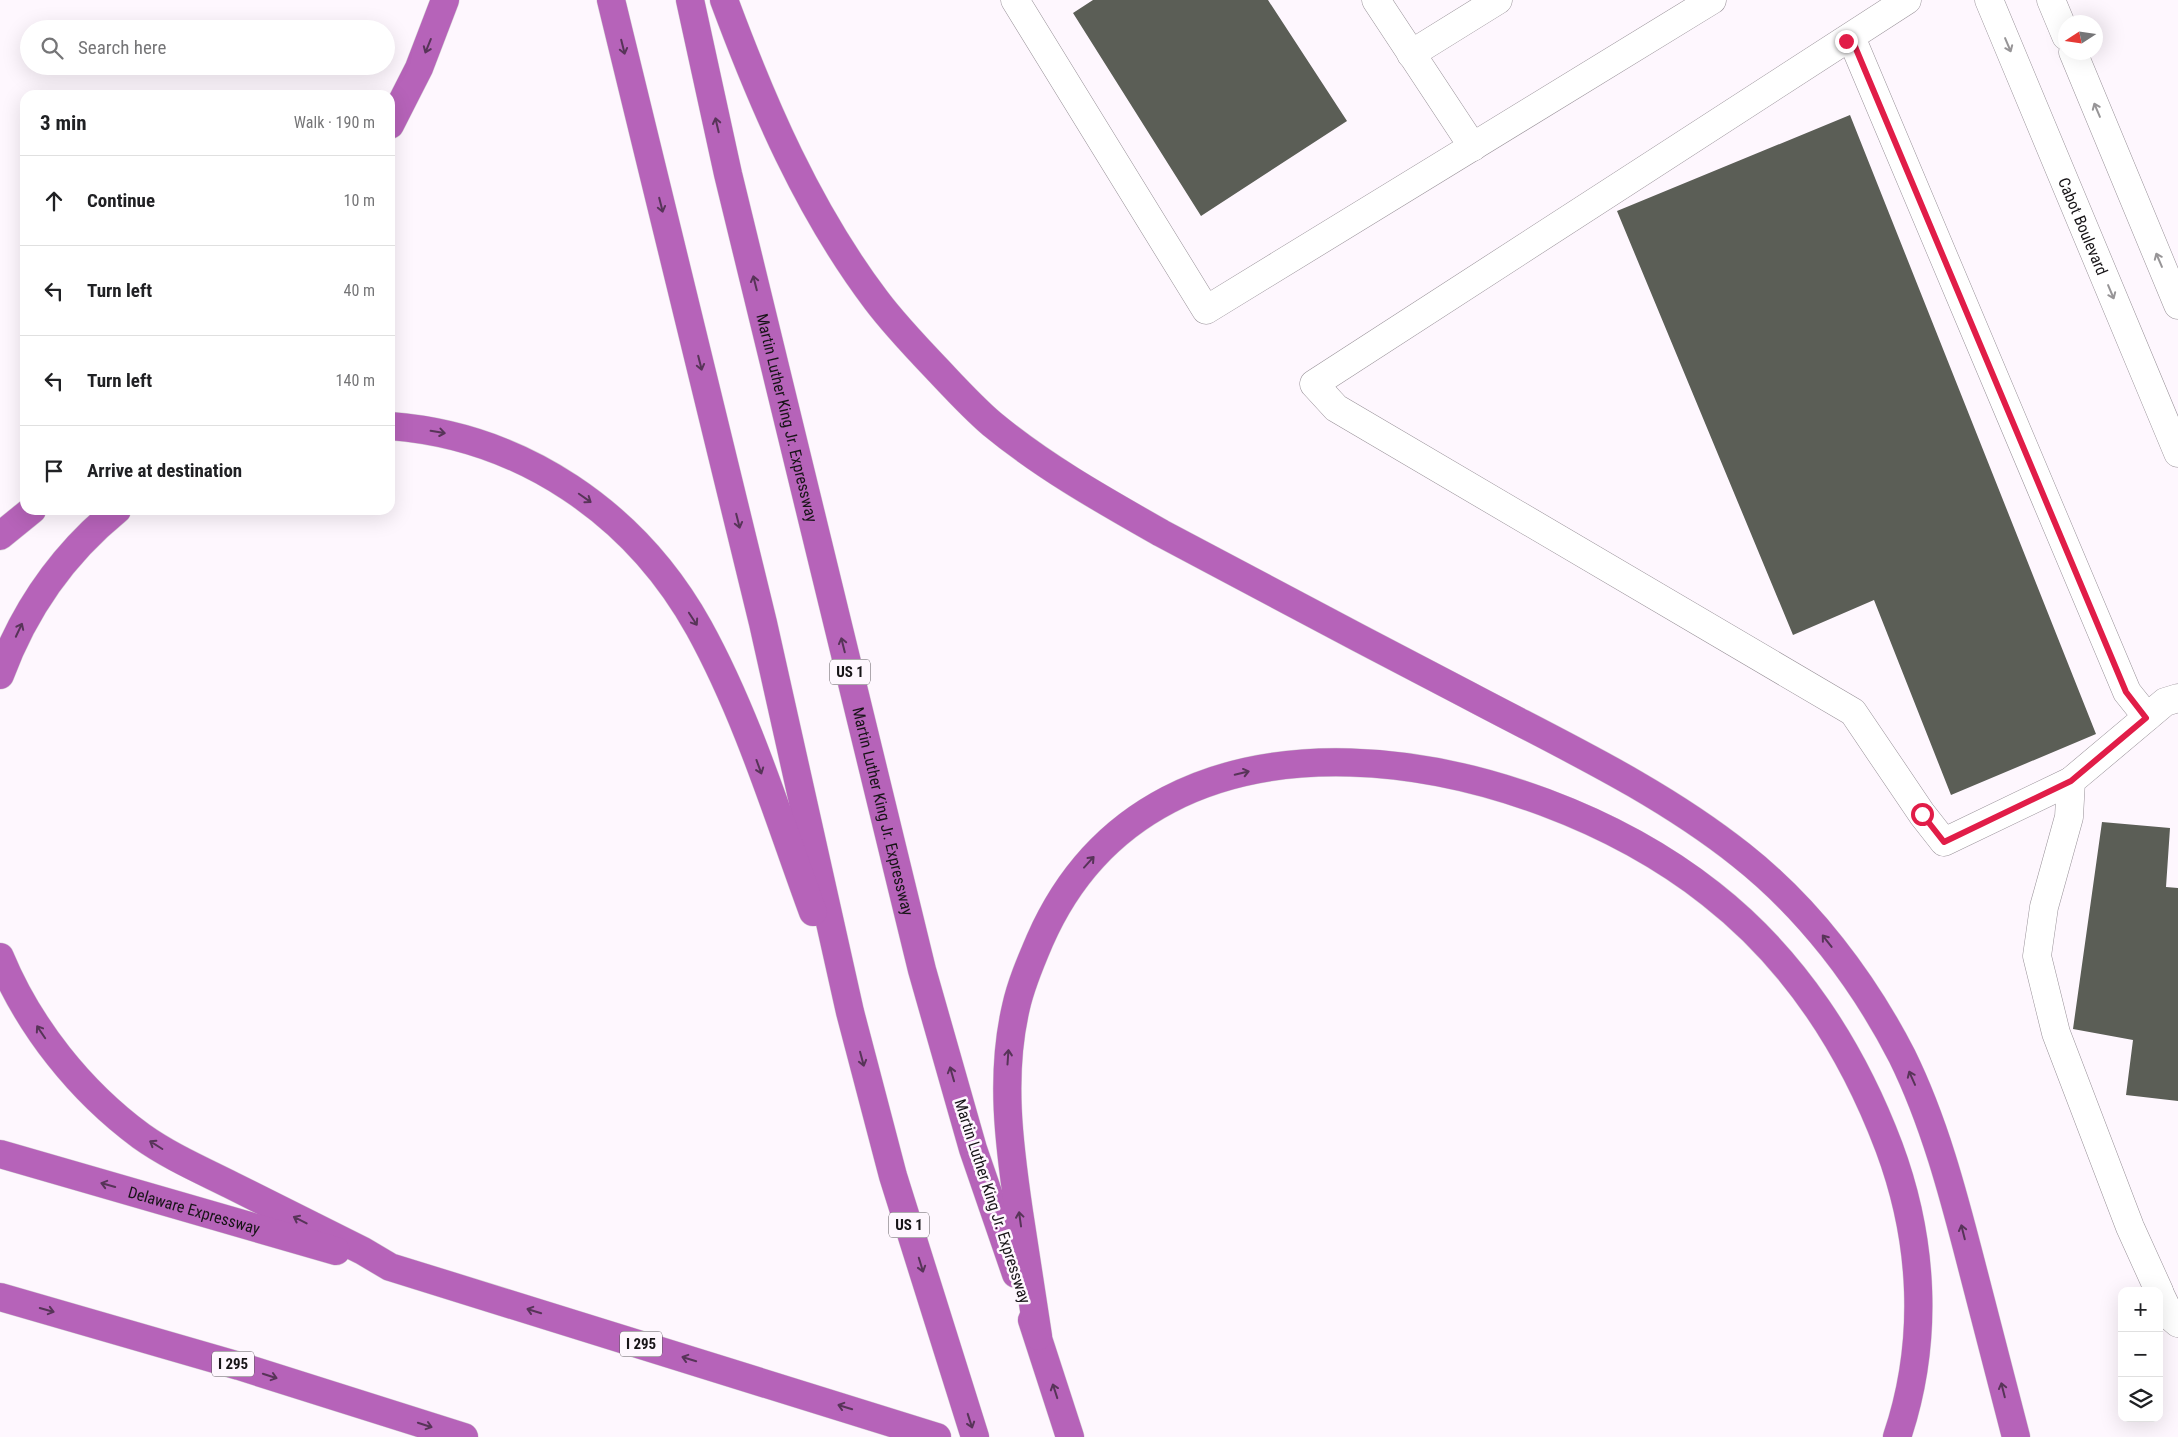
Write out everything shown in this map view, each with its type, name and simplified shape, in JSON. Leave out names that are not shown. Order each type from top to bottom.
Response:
[{"type":"highway","points":[[395,115],[419,68],[445,0]]},
{"type":"highway","name":"US 1","points":[[611,0],[763,623],[850,1012],[894,1176],[975,1437]]},
{"type":"highway","name":"Martin Luther King Jr. Expressway","points":[[690,0],[728,174],[922,970],[973,1149],[1038,1336],[1070,1437]]},
{"type":"highway","points":[[724,0],[748,65],[778,134],[810,196],[844,253],[876,300],[914,345],[992,424],[1095,495],[1161,533],[1657,797],[1743,856],[1784,893],[1817,929],[1851,972],[1878,1013],[1902,1056],[1921,1099],[1951,1187],[2016,1437]]},
{"type":"highway","points":[[395,427],[448,434],[484,444],[522,460],[588,499],[619,526],[653,562],[698,627],[719,667],[742,722],[850,1012]]},
{"type":"highway","points":[[0,536],[26,515]]},
{"type":"highway","points":[[0,675],[24,622],[44,589],[74,551],[97,526],[111,515]]},
{"type":"highway","points":[[1038,1336],[1010,1145],[1006,1094],[1016,1006],[1028,966],[1046,926],[1066,890],[1091,859],[1142,816],[1173,798],[1207,783],[1240,773],[1277,766],[1317,762],[1378,764],[1434,771],[1487,782],[1537,798],[1588,819],[1634,843],[1675,867],[1719,900],[1750,928],[1813,1001],[1838,1038],[1878,1117],[1893,1158],[1914,1236],[1919,1280],[1919,1322],[1914,1374],[1907,1407],[1897,1437]]},
{"type":"highway","points":[[0,957],[26,1010],[50,1045],[92,1092],[141,1136],[176,1158],[363,1251],[390,1267]]},
{"type":"highway","name":"Delaware Expressway","points":[[0,1154],[390,1267]]},
{"type":"highway","name":"I 295","points":[[390,1267],[891,1421],[937,1437]]},
{"type":"highway","name":"I 295","points":[[0,1297],[239,1366],[464,1437]]},
{"type":"street","points":[[1015,0],[1206,310],[1712,0]]},
{"type":"street","points":[[1376,0],[1473,147]]},
{"type":"street","points":[[1411,54],[1498,0]]},
{"type":"street","points":[[1907,0],[1314,384],[1336,408],[1853,712],[1922,814],[1944,842],[2071,781],[2165,702],[2178,698]]},
{"type":"street","name":"Cabot Boulevard","points":[[1989,0],[2178,453]]},
{"type":"street","points":[[2051,0],[2058,17]]},
{"type":"street","points":[[1851,37],[2126,692],[2146,718]]},
{"type":"street","points":[[2075,60],[2178,305]]},
{"type":"street","points":[[2071,781],[2068,817],[2044,907],[2037,956],[2056,1032],[2130,1227],[2157,1287]]},
{"type":"street","points":[[2163,1300],[2171,1317],[2178,1323]]},
{"type":"building","points":[[1093,0],[1268,0],[1347,121],[1201,216],[1073,13]]},
{"type":"building","points":[[1850,115],[2096,734],[1951,795],[1874,600],[1793,635],[1617,211]]},
{"type":"building","points":[[2102,822],[2170,828],[2166,887],[2178,888],[2178,1101],[2126,1095],[2133,1040],[2073,1029]]},
{"type":"route","points":[[1846,41],[1851,37],[2126,692],[2146,718],[2071,781],[1944,842],[1922,814]]}]
